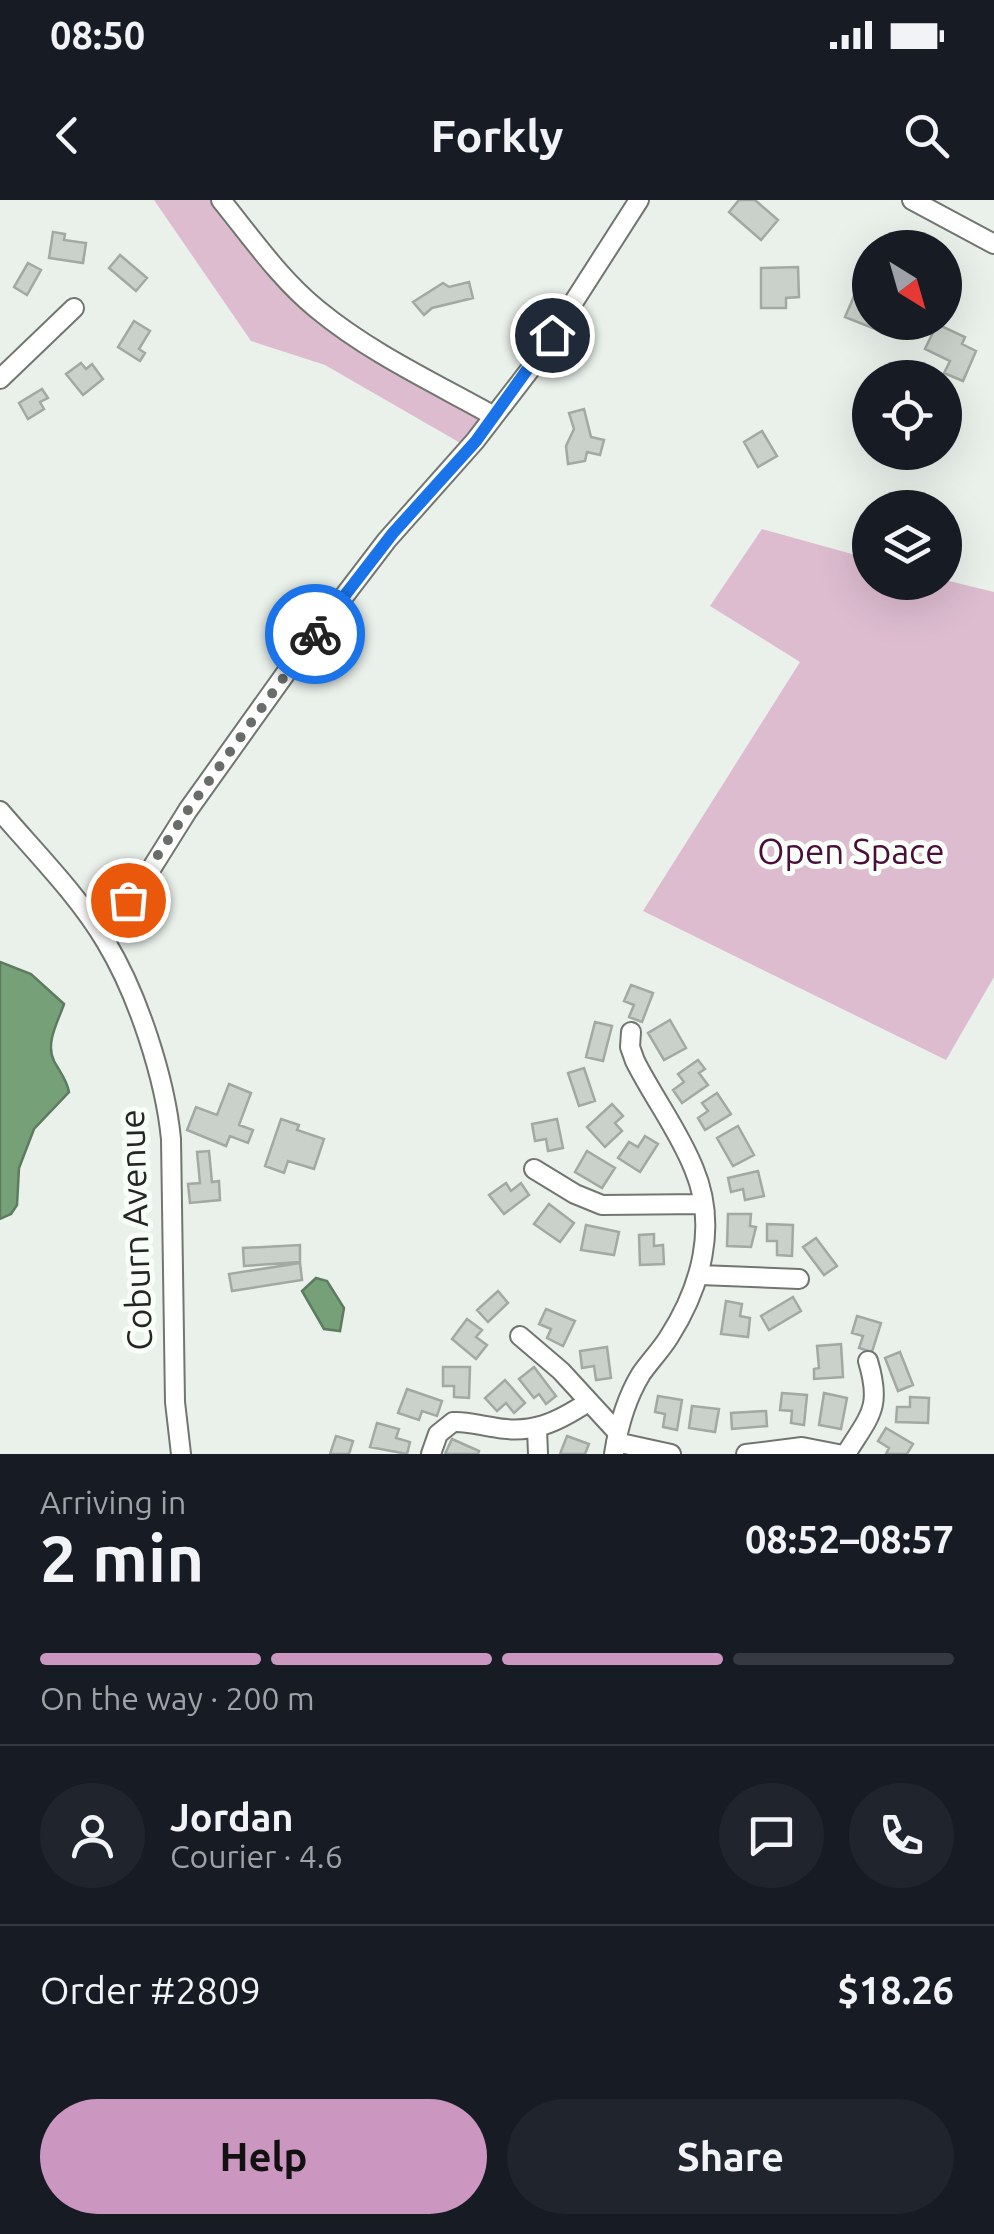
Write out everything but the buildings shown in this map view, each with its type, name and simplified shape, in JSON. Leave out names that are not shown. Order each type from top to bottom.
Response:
[{"type":"street","points":[[221,200],[319,311],[394,360],[494,416]]},
{"type":"street","points":[[106,941],[188,810],[293,663],[387,540],[532,367],[639,200]]},
{"type":"street","points":[[912,200],[994,244]]},
{"type":"street","points":[[0,379],[74,308]]},
{"type":"street","name":"Coburn Avenue","points":[[0,811],[106,941],[157,1066],[168,1109],[174,1384],[180,1454]]},
{"type":"street","points":[[616,1443],[640,1377],[682,1316],[700,1275],[705,1230],[695,1170],[634,1060],[631,1032]]},
{"type":"street","points":[[534,1169],[602,1205],[703,1204]]},
{"type":"street","points":[[700,1275],[798,1279]]},
{"type":"street","points":[[520,1336],[561,1371],[616,1443],[672,1454]]},
{"type":"street","points":[[846,1454],[875,1404],[868,1361]]},
{"type":"street","points":[[431,1454],[438,1434],[453,1422],[508,1430],[538,1429],[552,1425],[588,1402]]},
{"type":"street","points":[[538,1429],[538,1454]]},
{"type":"street","points":[[746,1454],[802,1447],[838,1454]]},
{"type":"green space","points":[[154,200],[221,200],[308,301],[494,416],[469,448],[325,365],[251,341]]},
{"type":"green space","name":"Open Space","points":[[762,529],[852,554],[852,600],[962,600],[962,584],[994,592],[994,977],[946,1060],[643,911],[800,662],[710,606]]},
{"type":"shaded area","points":[[0,962],[31,974],[64,1004],[51,1047],[69,1092],[34,1129],[19,1168],[17,1205],[11,1214],[0,1219]]},
{"type":"shaded area","points":[[316,1278],[327,1281],[344,1308],[340,1331],[324,1329],[302,1291]]},
{"type":"way so far","points":[[128,900],[315,634]]},
{"type":"route","points":[[315,634],[393,533],[476,441],[552,335]]}]
